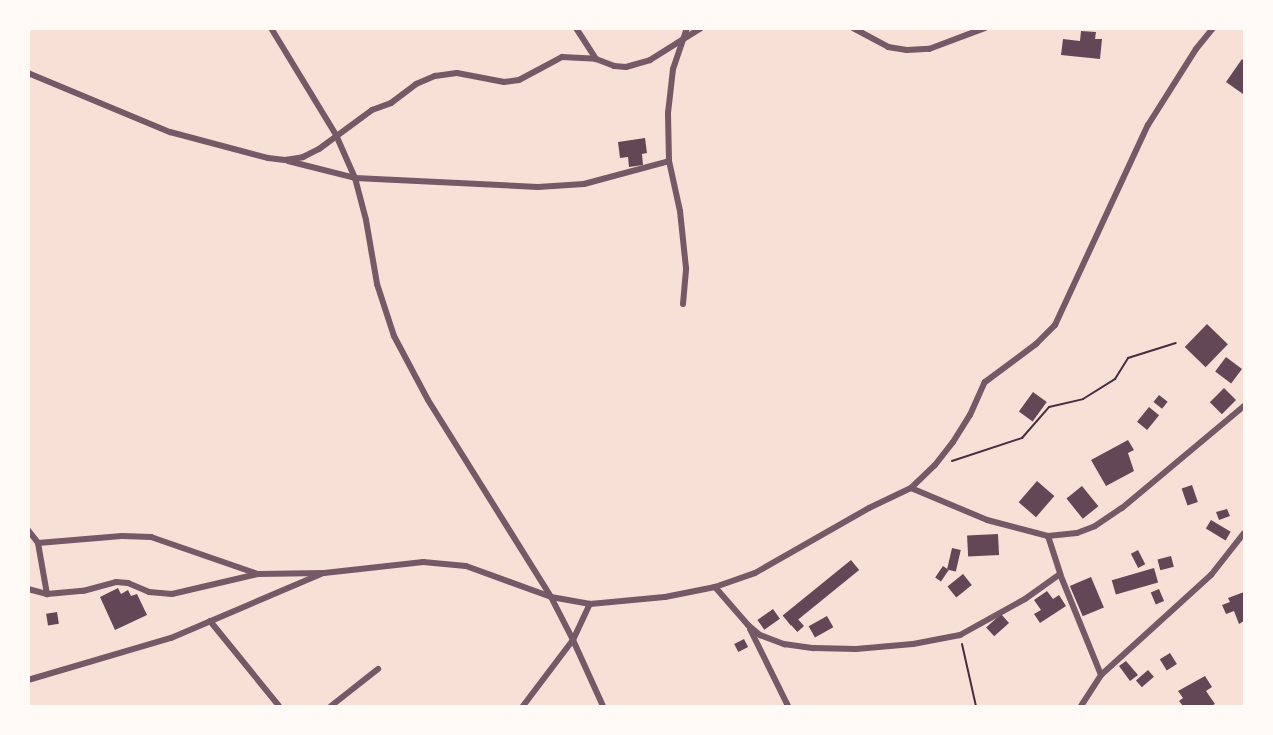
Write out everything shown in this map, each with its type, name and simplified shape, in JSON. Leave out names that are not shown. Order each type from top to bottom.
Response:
[{"type":"street","points":[[271,28],[336,135],[355,178],[366,220],[377,284],[394,336],[428,400],[551,597],[603,706]]},
{"type":"street","points":[[576,28],[596,59]]},
{"type":"street","points":[[683,304],[686,268],[680,211],[669,161],[669,90],[687,28]]},
{"type":"street","points":[[285,160],[303,157],[319,149],[372,110],[391,103],[416,84],[435,76],[457,73],[504,82],[519,80],[562,57],[596,59],[614,66],[626,67],[650,60],[701,28]]},
{"type":"street","points":[[853,28],[888,48],[907,50],[929,49],[985,28]]},
{"type":"street","points":[[28,590],[47,594],[83,591],[116,582],[129,583],[149,592],[172,594],[258,574],[324,573],[423,562],[466,566],[551,597],[590,604],[665,597],[715,587],[755,573],[869,508],[911,488],[935,465],[970,415],[985,382],[1036,344],[1055,325],[1148,125],[1196,49],[1213,28]]},
{"type":"street","points":[[28,73],[170,132],[355,178],[467,185],[549,186],[584,184],[669,161]]},
{"type":"street","points":[[911,488],[987,520],[1060,537],[1095,526],[1122,508],[1245,406]]},
{"type":"street","points":[[28,530],[38,543],[47,594]]},
{"type":"street","points":[[1081,706],[1101,675],[1211,575],[1245,533]]},
{"type":"street","points":[[38,543],[122,536],[151,537],[258,574]]},
{"type":"street","points":[[1048,536],[1060,574],[1101,675]]},
{"type":"street","points":[[28,680],[145,647],[324,573]]},
{"type":"street","points":[[715,587],[748,626],[760,635],[783,644],[814,648],[901,645],[960,635],[1025,599],[1060,574]]},
{"type":"street","points":[[523,706],[573,640],[590,604]]},
{"type":"street","points":[[210,621],[279,706]]},
{"type":"street","points":[[748,626],[788,706]]},
{"type":"street","points":[[331,706],[378,669]]},
{"type":"path","points":[[935,465],[1022,438],[1048,407],[1083,399],[1115,379],[1128,358],[1176,343]]},
{"type":"path","points":[[960,635],[976,706]]},
{"type":"building","points":[[1081,31],[1096,32],[1095,39],[1102,39],[1100,59],[1061,55],[1063,39],[1080,41]]},
{"type":"building","points":[[1242,59],[1244,61],[1243,94],[1226,82]]},
{"type":"building","points":[[645,138],[647,153],[642,154],[643,165],[629,167],[628,157],[620,158],[618,142]]},
{"type":"building","points":[[1207,324],[1228,344],[1206,367],[1185,347]]},
{"type":"building","points":[[1226,357],[1242,369],[1231,383],[1215,371]]},
{"type":"building","points":[[1224,388],[1236,400],[1222,414],[1210,402]]},
{"type":"building","points":[[1033,392],[1047,402],[1033,421],[1019,411]]},
{"type":"building","points":[[1159,395],[1168,402],[1162,409],[1153,402]]},
{"type":"building","points":[[1149,407],[1159,415],[1147,430],[1137,422]]},
{"type":"building","points":[[1128,440],[1134,450],[1128,453],[1134,471],[1106,486],[1091,460]]},
{"type":"building","points":[[1037,481],[1054,496],[1036,517],[1019,502]]},
{"type":"building","points":[[1192,485],[1198,502],[1187,506],[1182,489]]},
{"type":"building","points":[[1082,486],[1098,506],[1083,519],[1066,499]]},
{"type":"building","points":[[1227,509],[1230,516],[1219,520],[1216,512]]},
{"type":"building","points":[[1211,520],[1231,532],[1226,540],[1206,529]]},
{"type":"building","points":[[998,534],[999,555],[968,557],[967,536]]},
{"type":"building","points":[[952,548],[961,550],[956,571],[947,569]]},
{"type":"building","points":[[1138,550],[1145,564],[1138,568],[1131,554]]},
{"type":"building","points":[[1171,556],[1174,567],[1160,570],[1157,560]]},
{"type":"building","points":[[851,560],[859,570],[791,625],[783,615]]},
{"type":"building","points":[[943,566],[949,570],[941,582],[935,578]]},
{"type":"building","points":[[1154,568],[1158,582],[1116,595],[1112,580]]},
{"type":"building","points":[[963,574],[972,585],[956,597],[947,587]]},
{"type":"building","points":[[1091,577],[1104,607],[1083,616],[1070,586]]},
{"type":"building","points":[[118,588],[121,594],[128,590],[131,596],[137,594],[147,615],[115,630],[100,597]]},
{"type":"building","points":[[1159,589],[1164,601],[1156,604],[1151,593]]},
{"type":"building","points":[[1047,591],[1053,599],[1059,595],[1066,606],[1040,623],[1034,614],[1041,610],[1034,600]]},
{"type":"building","points":[[1244,592],[1244,621],[1239,624],[1234,611],[1226,614],[1222,605],[1230,602],[1228,598]]},
{"type":"building","points":[[773,609],[780,619],[764,630],[757,620]]},
{"type":"building","points":[[57,612],[59,624],[48,626],[46,614]]},
{"type":"building","points":[[1001,614],[1009,623],[994,636],[986,627]]},
{"type":"building","points":[[827,616],[833,627],[815,638],[809,626]]},
{"type":"building","points":[[796,617],[804,626],[797,632],[789,623]]},
{"type":"building","points":[[744,639],[748,647],[738,652],[734,644]]},
{"type":"building","points":[[1170,653],[1177,664],[1167,670],[1160,659]]},
{"type":"building","points":[[1126,661],[1138,675],[1130,681],[1119,666]]},
{"type":"building","points":[[1148,670],[1154,677],[1142,687],[1136,680]]},
{"type":"building","points":[[1205,676],[1212,687],[1206,691],[1215,704],[1183,706],[1179,701],[1183,698],[1178,691]]}]
